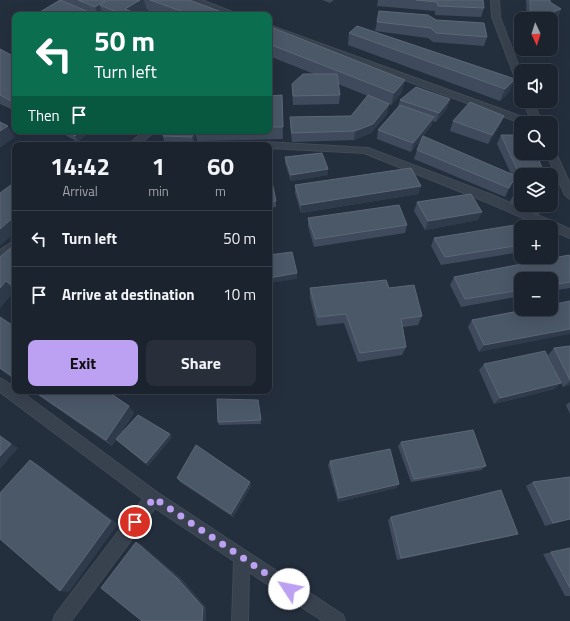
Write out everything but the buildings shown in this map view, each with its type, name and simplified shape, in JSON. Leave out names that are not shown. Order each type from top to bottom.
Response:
[{"type":"street","points":[[195,0],[228,12]]},
{"type":"street","points":[[495,0],[496,17],[514,65]]},
{"type":"street","points":[[272,29],[514,117]]},
{"type":"street","points":[[137,142],[146,134]]},
{"type":"street","points":[[272,145],[289,144],[365,150],[488,198],[570,234]]},
{"type":"street","points":[[554,160],[570,195]]},
{"type":"street","points":[[0,257],[12,247]]},
{"type":"street","points":[[0,384],[12,393]]},
{"type":"street","points":[[14,394],[154,498],[337,621]]},
{"type":"street","points":[[61,621],[154,498]]},
{"type":"street","points":[[240,621],[242,557]]},
{"type":"route","points":[[135,522],[154,498],[289,589]]}]
